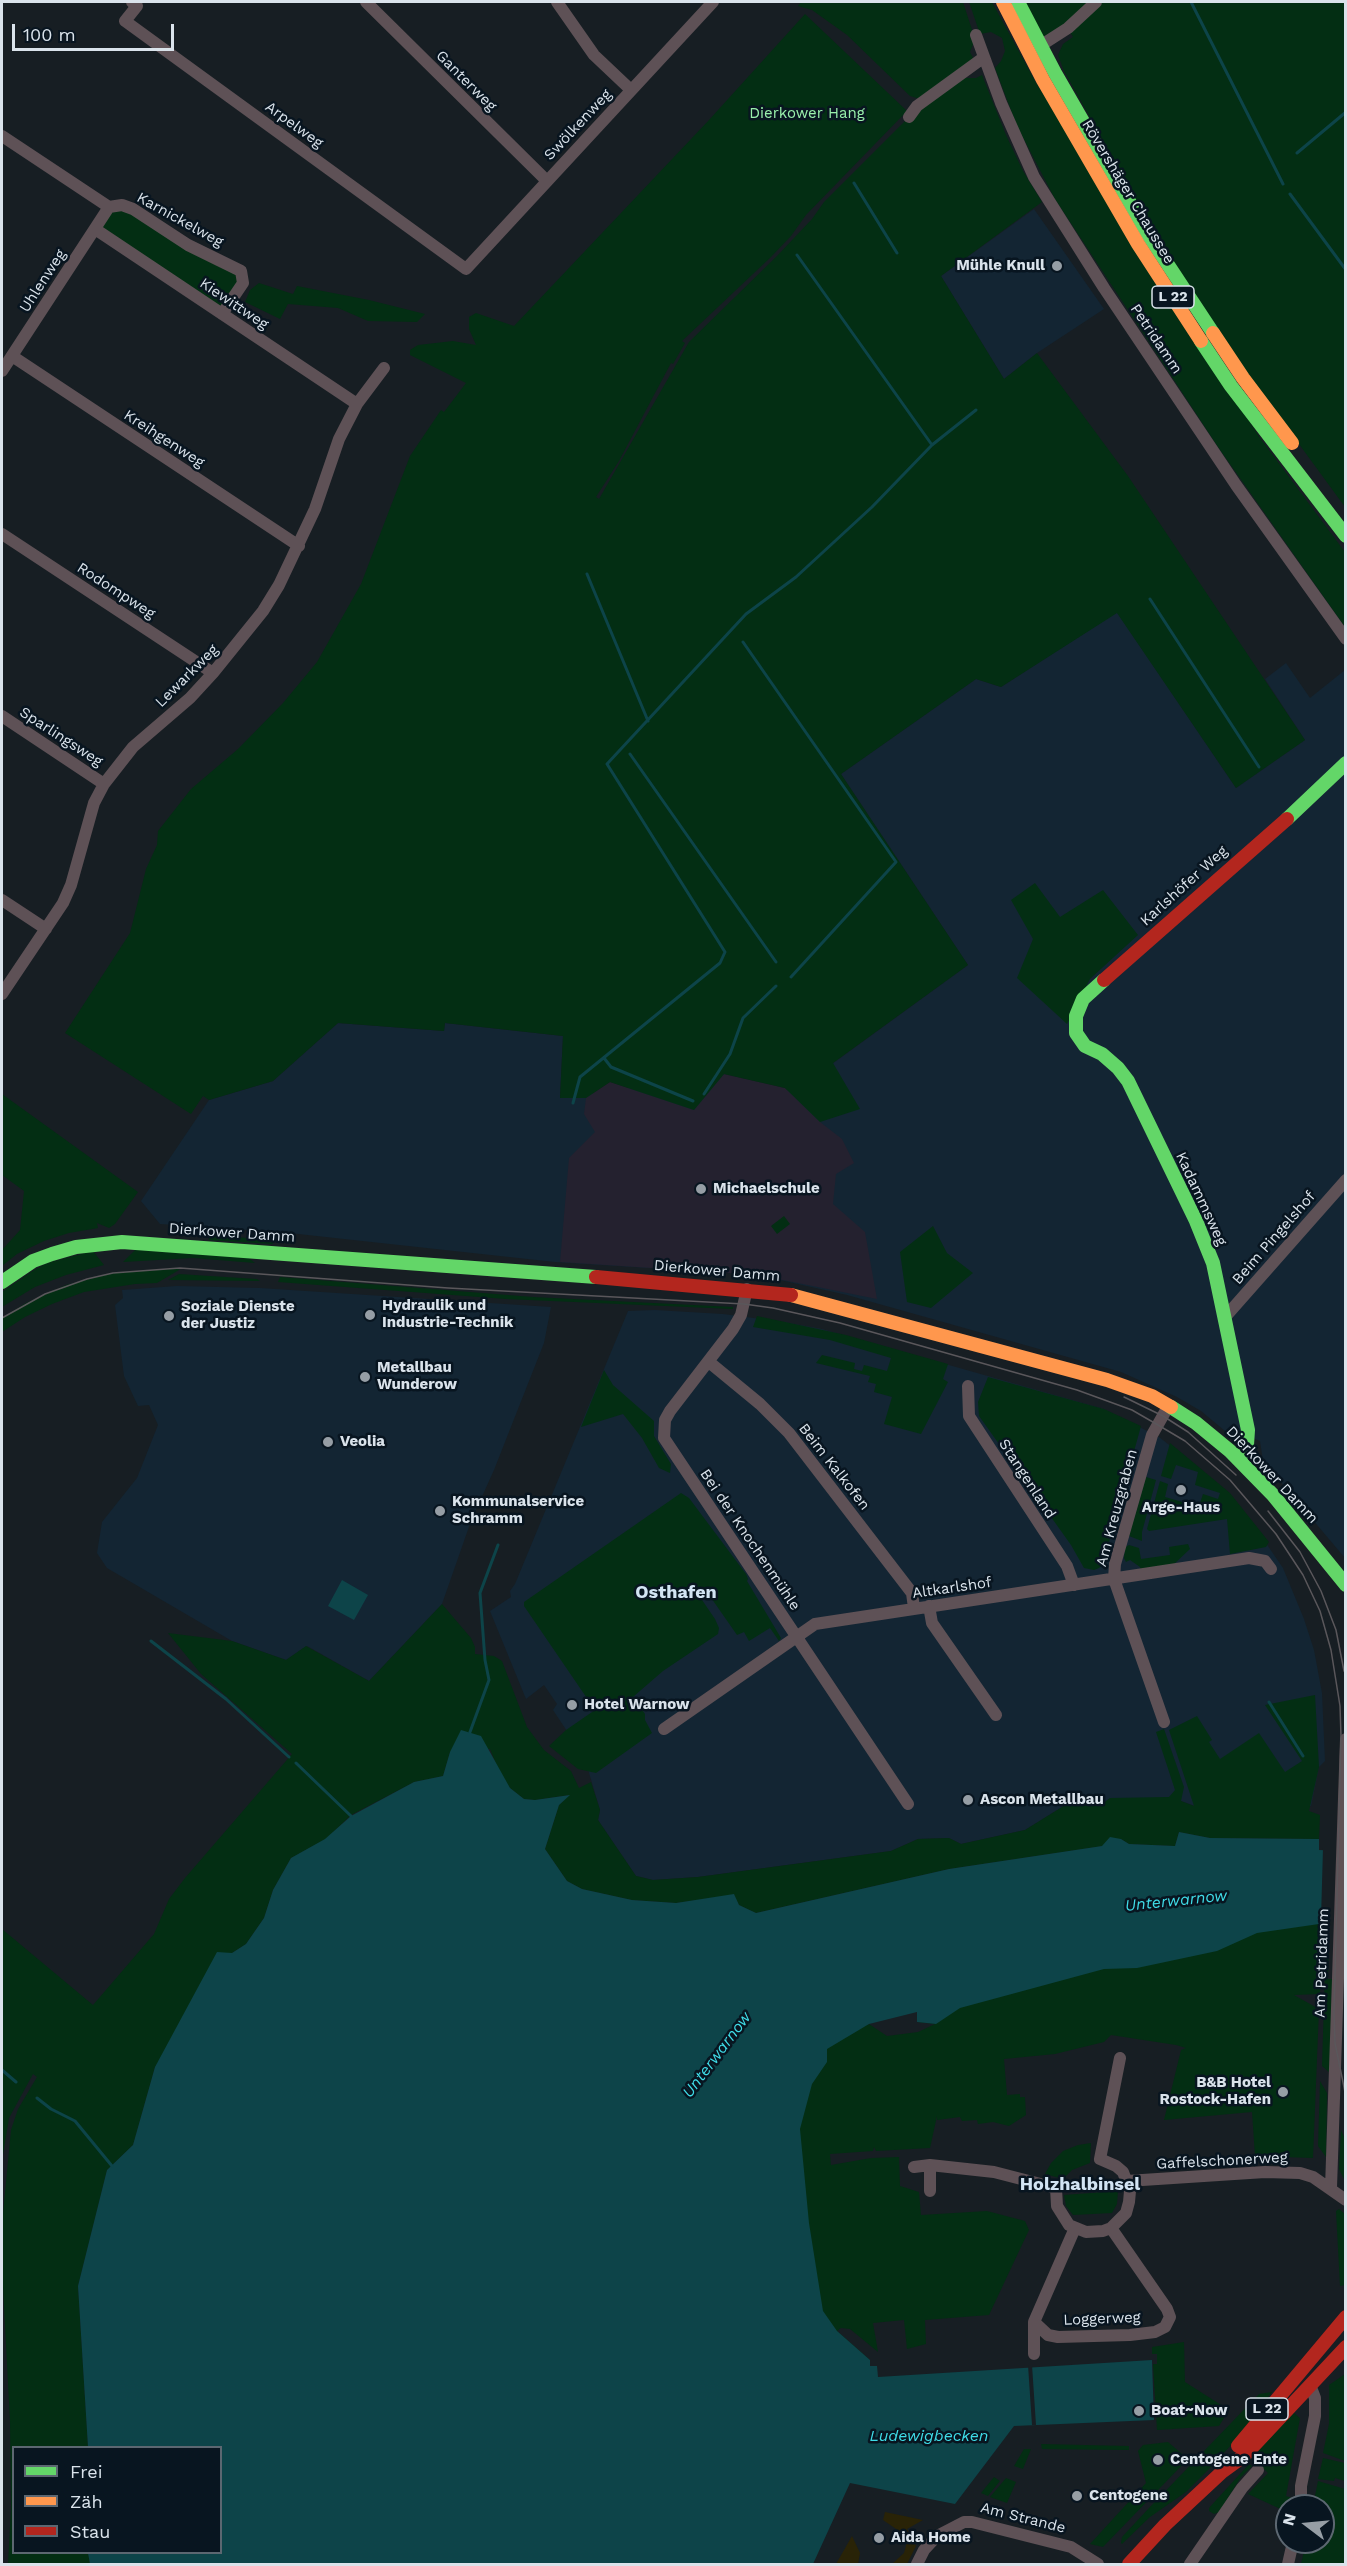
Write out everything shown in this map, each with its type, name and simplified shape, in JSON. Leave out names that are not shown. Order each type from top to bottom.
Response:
[{"type":"street","name":"Ganterweg","points":[[366,2],[546,180]]},
{"type":"street","points":[[557,2],[594,55],[631,90]]},
{"type":"street","name":"Swölkenweg","points":[[466,269],[713,2]]},
{"type":"street","name":"Rövershäger Chaussee","points":[[1002,2],[1043,80],[1138,244],[1231,386],[1346,536]]},
{"type":"street","name":"Rövershäger Chaussee","points":[[1018,2],[1040,46],[1149,236],[1243,378],[1346,515]]},
{"type":"street","points":[[1040,46],[1068,28],[1096,2]]},
{"type":"street","name":"Arpelweg","points":[[136,3],[125,21],[466,269]]},
{"type":"street","name":"Petridamm","points":[[976,35],[983,58],[1034,177],[1104,288],[1236,485],[1346,639]]},
{"type":"street","points":[[909,117],[917,106],[983,58]]},
{"type":"street","name":"Karnickelweg","points":[[2,136],[109,207],[122,205],[133,209],[188,244],[241,271],[243,283],[222,314]]},
{"type":"street","name":"Uhlenweg","points":[[2,371],[109,207]]},
{"type":"street","name":"Kiewittweg","points":[[95,229],[357,404]]},
{"type":"street","name":"Kreihgenweg","points":[[12,356],[299,546]]},
{"type":"street","name":"Lewarkweg","points":[[2,994],[46,929],[71,885],[94,803],[104,784],[133,747],[190,698],[213,673],[263,611],[299,546],[315,509],[339,439],[357,404],[384,368]]},
{"type":"street","name":"Rodompweg","points":[[2,534],[213,673]]},
{"type":"street","name":"Sparlingsweg","points":[[2,716],[104,784]]},
{"type":"street","name":"Karlshöfer Weg","points":[[1085,1046],[1076,1033],[1076,1016],[1083,999],[1346,763]]},
{"type":"street","points":[[2,900],[46,929]]},
{"type":"street","name":"Kadammsweg","points":[[1085,1046],[1102,1054],[1118,1068],[1128,1081],[1203,1237],[1213,1263],[1249,1434],[1245,1453],[1239,1460]]},
{"type":"street","name":"Beim Pingelshof","points":[[1227,1322],[1328,1198],[1346,1180]]},
{"type":"street","name":"Dierkower Damm","points":[[2,1282],[33,1261],[52,1254],[76,1246],[122,1242],[782,1292],[1107,1380],[1140,1390],[1169,1405],[1214,1436],[1239,1460],[1273,1495],[1346,1585]]},
{"type":"street","name":"Bei der Knochenmühle","points":[[747,1289],[740,1317],[709,1362],[670,1411],[665,1420],[664,1438],[908,1804]]},
{"type":"street","name":"Beim Kalkofen","points":[[709,1362],[760,1404],[789,1433],[912,1593],[914,1608]]},
{"type":"street","name":"Stangenland","points":[[968,1386],[969,1416],[1067,1566],[1074,1585]]},
{"type":"street","name":"Am Kreuzgraben","points":[[1164,1722],[1119,1601],[1114,1580],[1114,1564],[1152,1435],[1169,1405]]},
{"type":"street","name":"Altkarlshof","points":[[664,1729],[815,1624],[1249,1558],[1265,1561],[1271,1569]]},
{"type":"street","points":[[929,1606],[932,1623],[996,1715]]},
{"type":"street","name":"Am Petridamm","points":[[1331,2188],[1346,1739]]},
{"type":"street","points":[[914,2167],[930,2165],[994,2172],[1056,2188],[1055,2197],[1060,2215],[1069,2225],[1094,2233],[1111,2228],[1126,2213],[1130,2202],[1127,2181],[1116,2166],[1100,2159],[1120,2058]]},
{"type":"street","points":[[930,2165],[930,2191]]},
{"type":"street","name":"Gaffelschonerweg","points":[[1127,2181],[1300,2173],[1313,2177],[1346,2200]]},
{"type":"street","points":[[1034,2354],[1034,2322],[1075,2228]]},
{"type":"street","name":"Loggerweg","points":[[1034,2322],[1048,2335],[1058,2337],[1130,2335],[1155,2332],[1164,2327],[1170,2317],[1167,2309],[1111,2228]]},
{"type":"street","name":"L 22","points":[[1223,2471],[1257,2421],[1346,2317]]},
{"type":"street","name":"L 22","points":[[1129,2565],[1165,2525],[1223,2471],[1245,2455],[1346,2347]]},
{"type":"street","points":[[1301,2494],[1315,2416],[1315,2398],[1310,2385],[1317,2353]]},
{"type":"street","points":[[1190,2565],[1235,2497],[1258,2470]]},
{"type":"street","name":"Am Strande","points":[[917,2565],[924,2550],[937,2536],[964,2522],[972,2522],[1071,2547],[1098,2565]]},
{"type":"shaded area","points":[[1034,209],[1104,309],[1037,353],[1004,379],[941,276]]},
{"type":"shaded area","points":[[1117,612],[1236,788],[1305,740],[1265,679],[1286,663],[1310,698],[1345,670],[1345,1558],[1263,1461],[1260,1441],[1240,1433],[1235,1437],[1231,1436],[1201,1411],[1177,1397],[1121,1372],[847,1295],[758,1275],[555,1262],[280,1232],[160,1224],[141,1201],[209,1100],[273,1081],[338,1023],[444,1031],[445,1023],[563,1036],[560,1098],[724,1074],[859,1109],[832,1064],[968,965],[841,774],[976,679],[1001,687]]},
{"type":"shaded area","name":"Michaelschule","points":[[724,1074],[785,1088],[820,1122],[842,1139],[854,1163],[836,1174],[833,1204],[865,1232],[877,1299],[758,1275],[560,1262],[569,1158],[595,1132],[584,1114],[586,1098],[610,1082],[694,1110]]},
{"type":"shaded area","points":[[177,1286],[260,1288],[551,1307],[544,1343],[494,1470],[471,1521],[442,1604],[369,1681],[307,1646],[286,1660],[232,1641],[107,1568],[97,1553],[102,1522],[137,1478],[158,1425],[149,1405],[138,1406],[124,1376],[115,1305],[123,1298],[122,1290]]},
{"type":"shaded area","points":[[655,1310],[723,1314],[822,1329],[1104,1409],[1159,1437],[1209,1476],[1257,1530],[1283,1568],[1314,1650],[1322,1693],[1325,1761],[1319,1767],[1311,1806],[1228,1818],[1181,1801],[1110,1798],[1101,1805],[1084,1805],[1075,1799],[1025,1830],[961,1844],[949,1838],[918,1839],[891,1851],[698,1877],[653,1880],[636,1876],[598,1820],[600,1810],[587,1766],[576,1752],[557,1739],[567,1731],[553,1710],[557,1704],[544,1685],[526,1699],[490,1611],[511,1597],[510,1591],[515,1584],[628,1311]]},
{"type":"green space","points":[[801,2],[963,2],[975,39],[970,52],[974,60],[923,100],[910,96],[847,35],[812,10],[798,6]]},
{"type":"green space","points":[[969,2],[992,2],[1035,81],[1260,438],[1345,552],[1345,627],[1218,447],[1055,199],[1017,126],[995,68],[1005,51],[1002,38],[991,32],[980,34]]},
{"type":"green space","points":[[1018,2],[1345,2],[1345,507],[1247,373],[1154,232],[1064,71],[1058,55],[1063,44],[1073,37],[1068,29],[1040,46]]},
{"type":"green space","name":"Dierkower Hang","points":[[805,14],[907,111],[806,215],[791,236],[771,257],[682,341],[685,343],[673,364],[671,363],[619,461],[596,497],[599,499],[689,342],[777,256],[812,219],[824,202],[909,117],[961,78],[976,78],[982,75],[1023,171],[1042,202],[941,276],[1004,379],[1037,353],[1128,476],[1305,740],[1236,788],[1117,613],[1001,687],[976,679],[841,774],[968,965],[833,1063],[860,1109],[820,1122],[785,1088],[724,1074],[694,1110],[610,1082],[586,1098],[560,1098],[563,1036],[445,1023],[444,1031],[338,1023],[273,1081],[209,1100],[203,1096],[191,1114],[65,1033],[130,933],[146,869],[157,845],[158,831],[191,789],[238,749],[283,703],[317,662],[361,584],[410,456],[441,410],[444,412],[466,383],[410,355],[410,350],[418,345],[453,341],[476,345],[469,329],[469,317],[476,313],[514,326],[709,120]]},
{"type":"green space","points":[[122,205],[244,276],[222,314],[95,229],[109,207]]},
{"type":"green space","points":[[259,283],[293,294],[297,286],[425,314],[417,322],[368,321],[338,308],[288,304],[280,319],[245,302],[250,290]]},
{"type":"green space","points":[[1035,883],[1060,917],[1103,890],[1138,935],[1090,979],[1067,1024],[1017,978],[1033,939],[1011,900]]},
{"type":"green space","points":[[2,1094],[138,1192],[115,1224],[109,1228],[97,1223],[98,1228],[69,1233],[44,1241],[17,1254],[2,1266],[2,1250],[20,1230],[24,1191],[2,1175]]},
{"type":"green space","points":[[784,1216],[790,1224],[777,1234],[771,1226]]},
{"type":"green space","points":[[933,1226],[947,1253],[973,1273],[931,1308],[907,1302],[900,1252]]},
{"type":"green space","points":[[208,1234],[276,1241],[272,1244],[209,1240]]},
{"type":"green space","points":[[135,1250],[247,1257],[255,1263],[193,1258],[123,1262]]},
{"type":"green space","points":[[93,1251],[104,1265],[66,1275],[35,1287],[2,1307],[2,1292],[31,1272],[47,1263]]},
{"type":"green space","points":[[180,1268],[157,1283],[84,1292],[25,1317],[2,1332],[2,1318],[26,1303],[66,1285],[113,1273]]},
{"type":"green space","points":[[179,1274],[257,1279],[260,1281],[168,1280]]},
{"type":"green space","points":[[280,1277],[533,1297],[733,1307],[733,1309],[506,1299],[278,1282]]},
{"type":"green space","points":[[757,1316],[846,1335],[948,1364],[943,1379],[948,1382],[921,1434],[884,1424],[892,1397],[874,1392],[876,1384],[868,1382],[870,1376],[816,1363],[822,1355],[855,1363],[854,1369],[862,1371],[864,1365],[887,1371],[891,1358],[830,1340],[753,1327]]},
{"type":"green space","points":[[604,1370],[613,1385],[654,1421],[654,1436],[671,1464],[670,1473],[659,1468],[642,1438],[623,1414],[581,1427]]},
{"type":"green space","points":[[988,1377],[1104,1409],[1141,1426],[1103,1564],[1099,1568],[1094,1570],[1084,1568],[1071,1545],[979,1416],[978,1402]]},
{"type":"green space","points":[[1170,1443],[1230,1493],[1269,1542],[1266,1547],[1230,1554],[1227,1519],[1149,1531],[1147,1529],[1160,1481],[1168,1484],[1165,1497],[1196,1506],[1198,1509],[1203,1494],[1218,1499],[1220,1493],[1195,1485],[1198,1472],[1176,1465],[1171,1479],[1161,1476]]},
{"type":"green space","points":[[1146,1477],[1156,1480],[1142,1532],[1142,1541],[1129,1536]]},
{"type":"green space","points":[[681,1493],[689,1498],[746,1574],[747,1581],[781,1638],[779,1641],[770,1628],[749,1641],[744,1632],[737,1635],[707,1592],[700,1597],[715,1619],[719,1628],[718,1634],[663,1671],[633,1697],[645,1714],[645,1720],[652,1733],[596,1773],[578,1769],[549,1746],[566,1730],[595,1710],[524,1606],[524,1602]]},
{"type":"green space","points":[[1188,1544],[1190,1549],[1172,1566],[1141,1570],[1130,1560],[1126,1562],[1124,1558],[1125,1547],[1129,1545],[1139,1548],[1141,1559],[1170,1555],[1169,1547]]},
{"type":"green space","points":[[442,1604],[471,1638],[475,1654],[494,1656],[502,1661],[527,1727],[544,1750],[571,1771],[579,1788],[591,1782],[600,1810],[598,1820],[636,1876],[653,1880],[698,1877],[891,1851],[918,1839],[949,1838],[961,1844],[1025,1830],[1075,1799],[1084,1805],[1101,1805],[1110,1798],[1169,1797],[1175,1790],[1156,1732],[1164,1729],[1184,1787],[1181,1801],[1194,1806],[1169,1730],[1197,1716],[1212,1740],[1209,1742],[1220,1759],[1259,1733],[1285,1772],[1302,1761],[1265,1705],[1315,1695],[1319,1767],[1309,1811],[1320,1815],[1319,1839],[1210,1838],[1179,1832],[1175,1846],[1129,1844],[1121,1839],[1103,1846],[949,1869],[756,1913],[739,1905],[734,1895],[676,1903],[632,1900],[582,1889],[567,1881],[545,1849],[559,1805],[569,1795],[535,1800],[524,1799],[510,1788],[499,1771],[490,1749],[450,1752],[443,1776],[414,1782],[351,1815],[326,1839],[291,1858],[273,1890],[264,1918],[246,1944],[232,1953],[155,2067],[133,2145],[107,2170],[78,2286],[88,2446],[12,2446],[12,2554],[88,2554],[90,2564],[8,2564],[11,2508],[10,2421],[2,2224],[11,2130],[18,2109],[37,2077],[33,2074],[9,2118],[2,2161],[2,1929],[93,2005],[154,1934],[169,1899],[185,1878],[292,1754],[201,1674],[168,1633],[232,1641],[286,1660],[306,1646],[369,1681]]},
{"type":"green space","points":[[1274,1920],[1319,1924],[1319,1929],[1322,1930],[1320,1994],[1294,1995],[1319,2009],[1313,2158],[1255,2156],[1252,2112],[1164,2120],[1181,2050],[1186,2048],[1111,2035],[1104,2042],[1055,2054],[1004,2059],[1007,2095],[1020,2094],[1020,2097],[1025,2097],[1026,2115],[1009,2126],[993,2122],[978,2124],[977,2120],[962,2121],[960,2117],[937,2120],[937,2116],[930,2148],[876,2151],[874,2147],[873,2151],[830,2154],[831,2165],[871,2158],[899,2157],[900,2186],[919,2192],[921,2215],[987,2211],[1025,2221],[1029,2230],[989,2315],[925,2320],[926,2344],[907,2349],[904,2320],[873,2323],[878,2352],[850,2329],[841,2328],[837,2331],[870,2360],[841,2341],[823,2318],[786,2079],[802,2051],[869,2024],[887,2036],[918,2032],[935,2024],[917,2022],[917,2012]]},
{"type":"green space","points":[[1329,1934],[1328,1979],[1332,1979],[1330,2073],[1322,2066],[1326,1937]]},
{"type":"green space","points":[[1320,2081],[1327,2093],[1326,2157],[1318,2146]]},
{"type":"green space","points":[[1341,2130],[1345,2139],[1345,2181],[1339,2169]]},
{"type":"green space","points":[[1091,2143],[1090,2163],[1072,2170],[1063,2179],[1045,2174],[1051,2163],[1063,2151]]},
{"type":"green space","points":[[1118,2191],[1117,2204],[1112,2213],[1073,2215],[1066,2206],[1064,2195]]},
{"type":"green space","points":[[1339,2209],[1346,2215],[1345,2285],[1340,2286],[1336,2211]]},
{"type":"green space","points":[[1184,2342],[1185,2382],[1229,2410],[1219,2426],[1157,2430],[1153,2364],[1157,2364],[1157,2354],[1152,2354],[1152,2347]]},
{"type":"green space","points":[[1345,2374],[1345,2461],[1323,2453],[1329,2424],[1329,2385]]},
{"type":"green space","points":[[1272,2392],[1234,2442],[1209,2469],[1186,2492],[1150,2517],[1122,2544],[1122,2537],[1259,2394]]},
{"type":"green space","points":[[1294,2413],[1300,2418],[1286,2494],[1275,2494],[1275,2506],[1248,2494],[1268,2473],[1252,2457]]},
{"type":"green space","points":[[1168,2442],[1188,2459],[1103,2547],[1090,2544],[1146,2483],[1138,2451],[1143,2445]]},
{"type":"green space","points":[[1041,2444],[1129,2446],[1129,2450],[1042,2449]]},
{"type":"green space","points":[[1024,2449],[1031,2449],[1023,2469],[1014,2466]]},
{"type":"green space","points":[[1323,2458],[1345,2463],[1345,2481],[1335,2478],[1334,2481],[1318,2479]]},
{"type":"green space","points":[[1249,2464],[1252,2466],[1241,2477],[1219,2512],[1214,2514],[1209,2511],[1209,2508]]},
{"type":"green space","points":[[994,2477],[1000,2481],[988,2496],[981,2493]]},
{"type":"green space","points":[[1006,2478],[1016,2482],[1007,2503],[990,2497]]},
{"type":"green space","points":[[1318,2481],[1345,2489],[1345,2564],[1301,2564],[1303,2554],[1335,2554],[1335,2494],[1315,2494]]},
{"type":"sand","points":[[885,2512],[923,2520],[907,2529],[916,2546],[907,2564],[892,2564],[904,2553],[907,2542],[902,2533],[883,2520]]},
{"type":"sand","points":[[852,2536],[860,2553],[858,2564],[836,2564]]},
{"type":"water","points":[[342,1580],[368,1595],[354,1620],[328,1606]]},
{"type":"water","points":[[461,1730],[481,1736],[510,1788],[524,1799],[535,1800],[570,1795],[559,1805],[545,1849],[567,1881],[582,1889],[632,1900],[676,1903],[734,1894],[739,1905],[756,1913],[949,1869],[1102,1846],[1110,1837],[1121,1839],[1129,1844],[1175,1846],[1179,1832],[1210,1838],[1319,1839],[1319,1850],[1345,1851],[1330,1920],[1319,1918],[1319,1924],[1257,1933],[1217,1951],[1137,1968],[1104,1969],[960,2008],[936,2024],[917,2022],[917,2012],[869,2024],[827,2049],[827,2062],[812,2084],[800,2129],[809,2223],[823,2311],[837,2331],[870,2360],[870,2366],[877,2366],[878,2377],[1152,2360],[1154,2420],[1014,2426],[955,2504],[850,2483],[813,2564],[90,2564],[88,2554],[222,2554],[222,2446],[88,2446],[78,2286],[107,2170],[133,2145],[155,2067],[217,1952],[232,1953],[246,1944],[264,1918],[273,1890],[291,1858],[325,1839],[351,1816],[414,1782],[443,1776],[450,1752]]},
{"type":"pier","points":[[1323,1848],[1346,1848],[1345,1920],[1321,1919]]},
{"type":"pier","points":[[1028,2365],[1032,2365],[1036,2425],[1032,2425]]},
{"type":"waterway","points":[[1191,2],[1283,184]]},
{"type":"waterway","points":[[1297,153],[1346,112]]},
{"type":"waterway","points":[[854,183],[897,253]]},
{"type":"waterway","points":[[1290,194],[1346,270]]},
{"type":"waterway","points":[[797,255],[932,445]]},
{"type":"waterway","points":[[573,1103],[580,1077],[720,963],[725,952],[607,764],[746,614],[796,577],[872,507],[932,445],[976,410]]},
{"type":"waterway","points":[[587,574],[648,721]]},
{"type":"waterway","points":[[1150,599],[1259,767]]},
{"type":"waterway","points":[[743,642],[896,862],[791,977]]},
{"type":"waterway","points":[[630,754],[776,962]]},
{"type":"waterway","points":[[704,1094],[730,1054],[743,1018],[776,986]]},
{"type":"waterway","points":[[604,1058],[611,1067],[693,1101]]},
{"type":"waterway","points":[[470,1732],[489,1680],[485,1660],[480,1593],[498,1545]]},
{"type":"waterway","points":[[151,1641],[226,1699],[289,1757]]},
{"type":"waterway","points":[[1269,1702],[1303,1756]]},
{"type":"waterway","points":[[296,1763],[351,1816]]},
{"type":"waterway","points":[[2,2070],[16,2082]]},
{"type":"waterway","points":[[37,2098],[51,2109],[75,2121],[112,2166]]},
{"type":"tram line","points":[[2,1318],[45,1294],[87,1279],[113,1273],[180,1268],[448,1288],[744,1304],[840,1323],[1077,1390],[1132,1410],[1158,1425],[1185,1441],[1230,1480],[1276,1534],[1303,1575],[1320,1611],[1331,1650],[1340,1706],[1341,1736],[1335,2043],[1346,2097]]},
{"type":"tram line","points":[[1124,1397],[1163,1416],[1188,1432],[1236,1475]]},
{"type":"tram line","points":[[1268,1511],[1300,1552],[1321,1591],[1336,1630],[1344,1671]]},
{"type":"traffic: fast","points":[[1018,2],[1055,73],[1149,236],[1213,333]]},
{"type":"traffic: fast","points":[[1201,341],[1231,386],[1346,536]]},
{"type":"traffic: fast","points":[[1287,819],[1346,763]]},
{"type":"traffic: fast","points":[[1104,980],[1083,999],[1076,1016],[1076,1033],[1085,1046],[1102,1054],[1118,1068],[1128,1081],[1196,1221],[1213,1263],[1248,1430],[1247,1445],[1239,1459]]},
{"type":"traffic: fast","points":[[2,1282],[33,1261],[52,1254],[76,1247],[122,1242],[596,1277]]},
{"type":"traffic: fast","points":[[1171,1407],[1196,1423],[1230,1451],[1273,1495],[1346,1585]]},
{"type":"traffic: slow","points":[[1003,2],[1043,80],[1138,244],[1201,341]]},
{"type":"traffic: slow","points":[[1213,333],[1243,378],[1292,443]]},
{"type":"traffic: slow","points":[[791,1295],[1107,1380],[1152,1396],[1171,1407]]},
{"type":"traffic: jam","points":[[1104,980],[1287,819]]},
{"type":"traffic: jam","points":[[596,1277],[791,1295]]},
{"type":"traffic: jam","points":[[1238,2446],[1346,2317]]},
{"type":"traffic: jam","points":[[1129,2564],[1165,2525],[1223,2471],[1245,2455],[1346,2347]]},
{"type":"place","name":"Mühle Knull","points":[[1057,266]]},
{"type":"place","name":"Michaelschule","points":[[701,1189]]},
{"type":"place","name":"Hydraulik und Industrie-Technik","points":[[370,1315]]},
{"type":"place","name":"Soziale Dienste der Justiz","points":[[169,1316]]},
{"type":"place","name":"Metallbau Wunderow","points":[[365,1377]]},
{"type":"place","name":"Veolia","points":[[328,1442]]},
{"type":"place","name":"Arge-Haus","points":[[1181,1490]]},
{"type":"place","name":"Kommunalservice Schramm","points":[[440,1511]]},
{"type":"place","name":"Hotel Warnow","points":[[572,1705]]},
{"type":"place","name":"Ascon Metallbau","points":[[968,1800]]},
{"type":"place","name":"B&B Hotel Rostock-Hafen","points":[[1283,2092]]},
{"type":"place","name":"Boat~Now","points":[[1139,2411]]},
{"type":"place","name":"Centogene Ente","points":[[1158,2460]]},
{"type":"place","name":"Centogene","points":[[1077,2496]]},
{"type":"place","name":"Aida Home","points":[[879,2538]]},
{"type":"district","name":"Osthafen","points":[[676,1593]]},
{"type":"district","name":"Holzhalbinsel","points":[[1080,2185]]},
{"type":"water label","name":"Unterwarnow","points":[[1176,1901]]},
{"type":"water label","name":"Unterwarnow","points":[[717,2055]]},
{"type":"water label","name":"Ludewigbecken","points":[[929,2436]]}]
